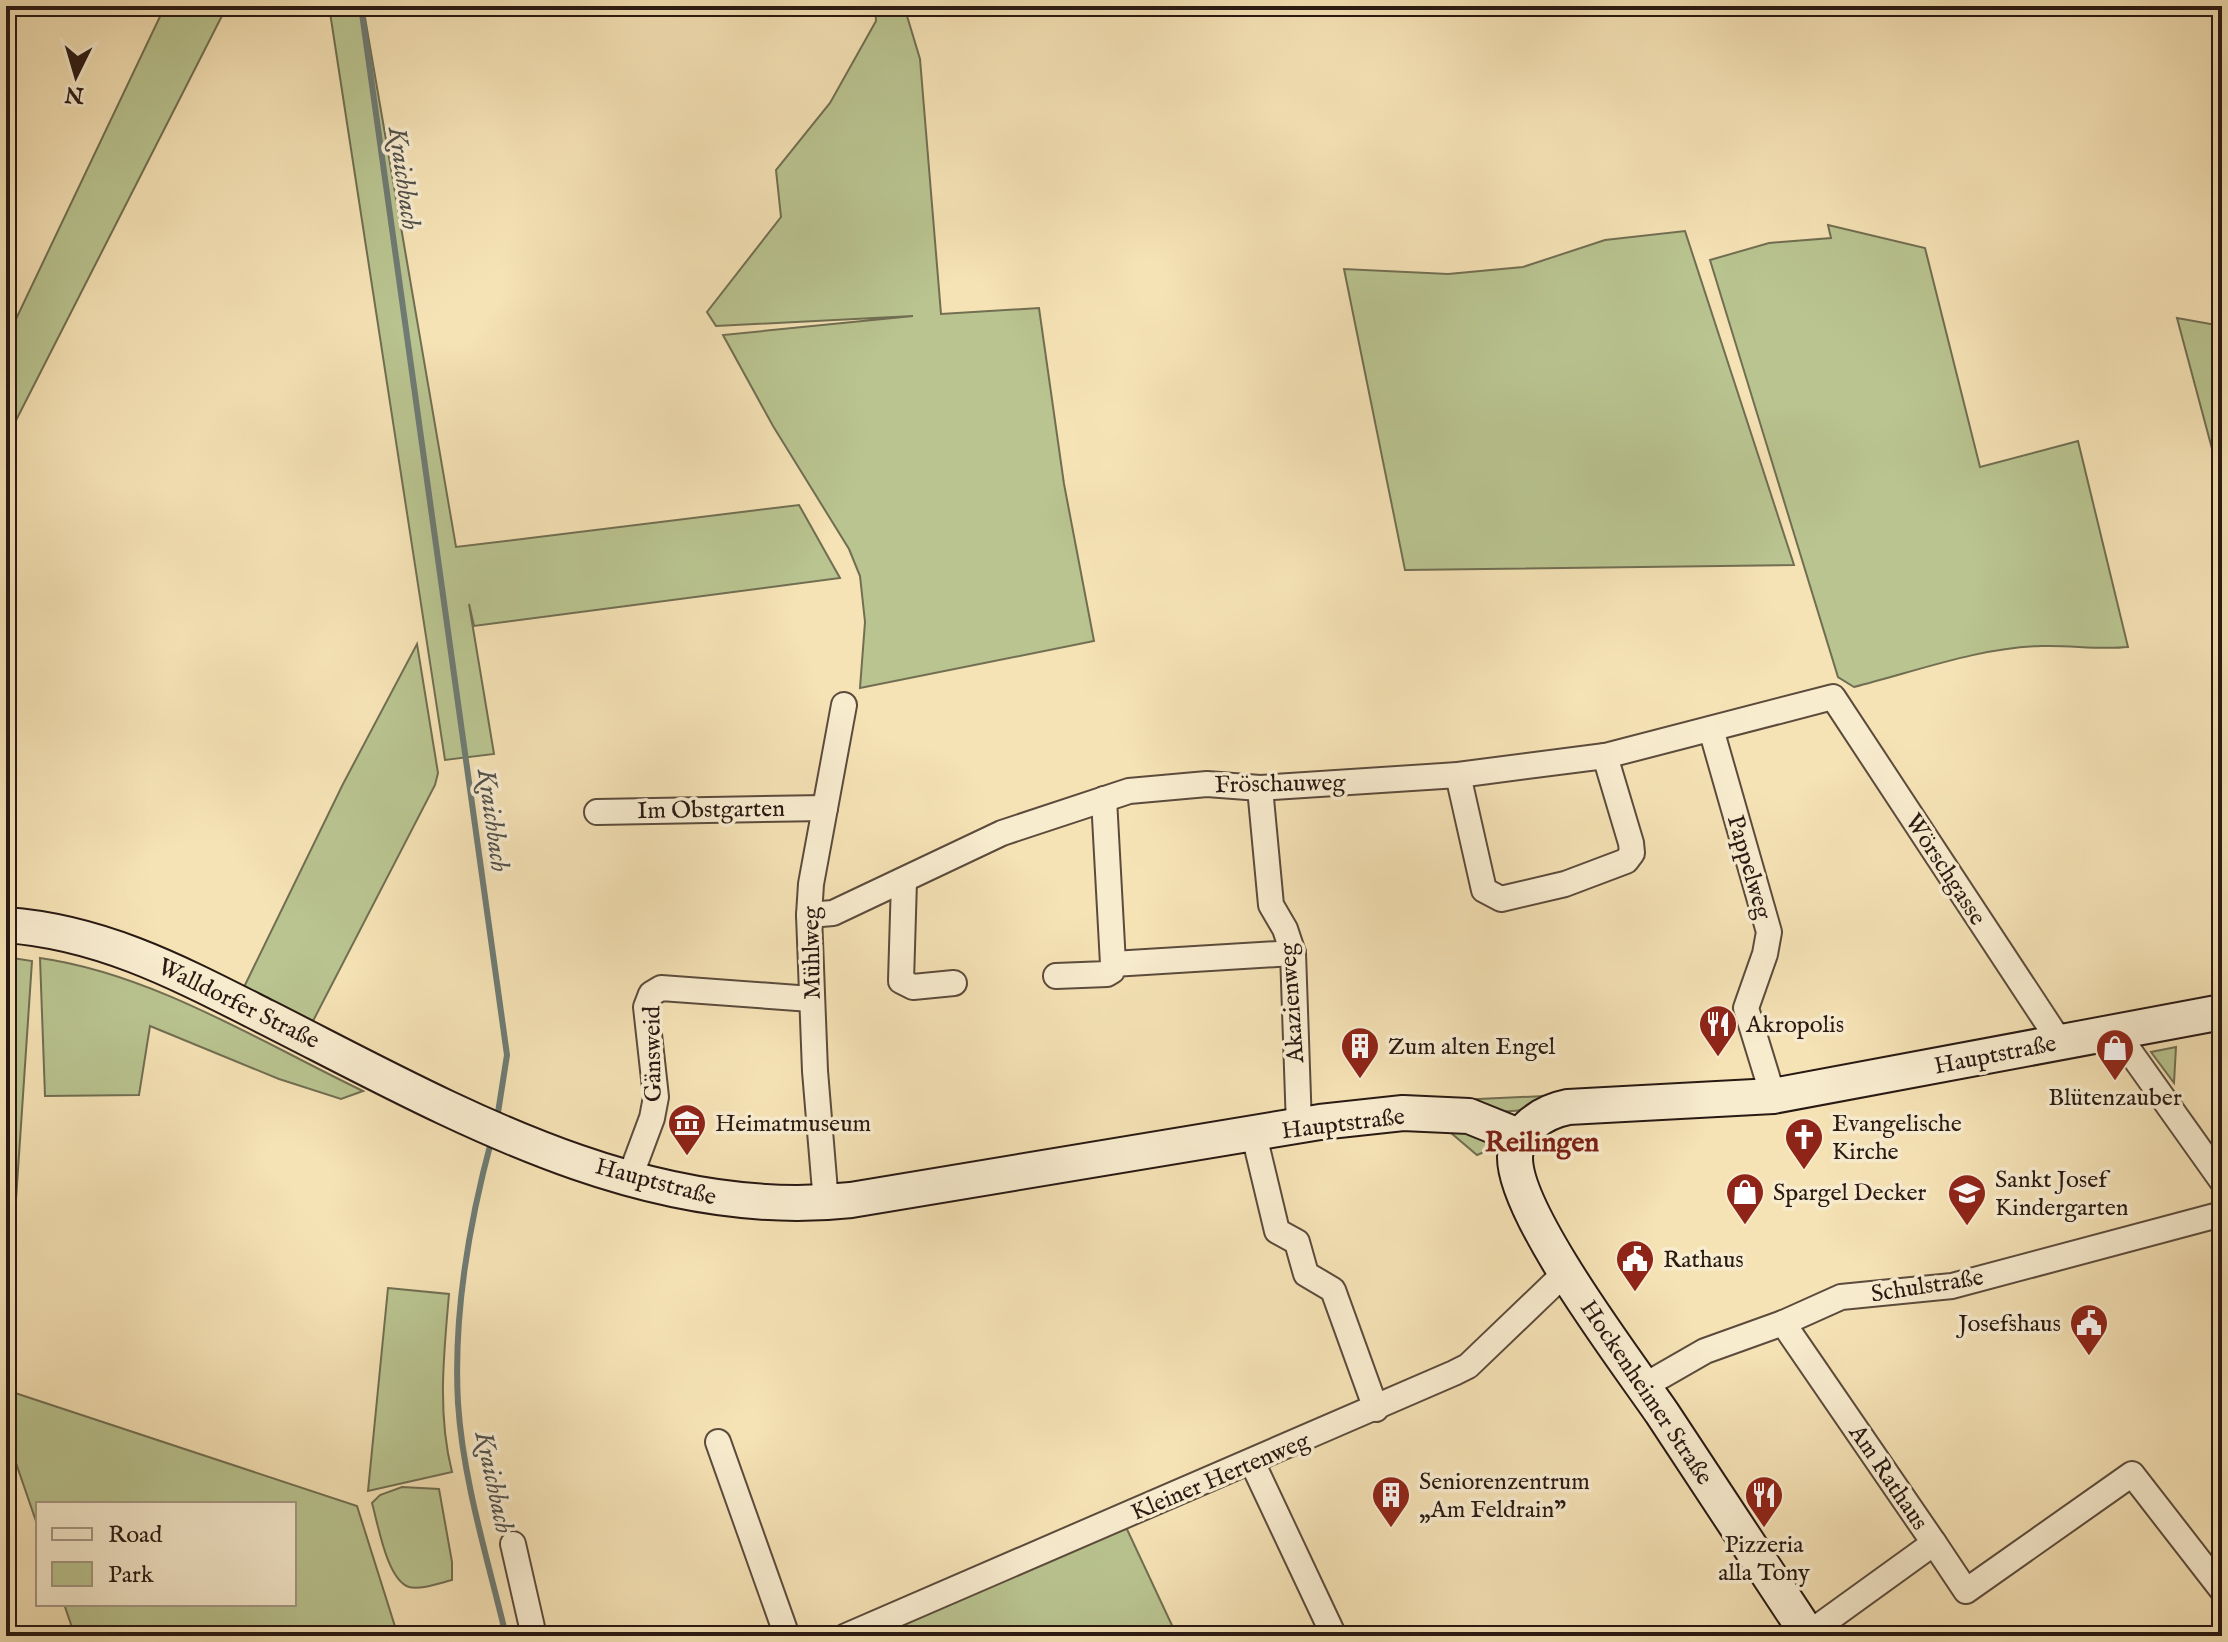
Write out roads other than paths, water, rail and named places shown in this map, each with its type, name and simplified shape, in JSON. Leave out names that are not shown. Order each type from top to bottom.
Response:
[{"type":"street","name":"Fröschauweg","points":[[809,915],[833,913],[1002,833],[1129,791],[1207,784],[1260,788],[1458,775],[1605,756],[1833,697]]},
{"type":"street","name":"Wörschgasse","points":[[1833,697],[2060,1042]]},
{"type":"street","name":"Mühlweg","points":[[826,1203],[811,999],[809,915],[844,705]]},
{"type":"street","name":"Pappelweg","points":[[1711,729],[1769,932],[1746,1008],[1773,1096]]},
{"type":"street","points":[[1458,775],[1484,890],[1491,897],[1501,899],[1565,884],[1626,861],[1632,853],[1605,756]]},
{"type":"street","name":"Akazienweg","points":[[1260,788],[1271,905],[1285,929],[1293,953],[1299,1126]]},
{"type":"street","points":[[1056,976],[1107,974],[1112,971],[1104,799]]},
{"type":"street","name":"Im Obstgarten","points":[[597,812],[825,808]]},
{"type":"street","points":[[904,881],[901,981],[913,987],[954,983]]},
{"type":"street","name":"Walldorfer Straße","points":[[6,925],[75,935],[145,956],[460,1117]]},
{"type":"street","points":[[1113,964],[1293,953]]},
{"type":"street","name":"Gänsweid","points":[[630,1177],[652,1118],[656,1097],[646,1007],[651,994],[661,988],[811,999]]},
{"type":"street","name":"Hauptstraße","points":[[460,1117],[519,1141],[676,1192],[737,1202],[826,1203],[1299,1126],[1403,1113],[1469,1116],[1521,1137],[1545,1114],[1568,1107],[1773,1096],[2222,1012]]},
{"type":"street","points":[[2116,1032],[2222,1181]]},
{"type":"street","points":[[1254,1135],[1277,1231],[1297,1242],[1306,1274],[1333,1290],[1376,1409]]},
{"type":"street","name":"Hockenheimer Straße","points":[[1521,1137],[1515,1154],[1522,1190],[1566,1272],[1808,1635]]},
{"type":"street","name":"Schulstraße","points":[[1644,1386],[1705,1351],[1783,1323],[1841,1297],[1952,1286],[2222,1214]]},
{"type":"street","name":"Kleiner Hertenweg","points":[[846,1636],[1376,1409],[1468,1366],[1566,1272]]},
{"type":"street","name":"Am Rathaus","points":[[1783,1323],[1934,1543],[1808,1635]]},
{"type":"street","points":[[718,1442],[787,1636]]},
{"type":"street","points":[[1252,1462],[1334,1636]]},
{"type":"street","points":[[1934,1543],[1966,1591],[2132,1474],[2222,1590]]},
{"type":"street","points":[[513,1544],[534,1636]]},
{"type":"waterway","name":"Kraichbach","points":[[361,6],[507,1055],[497,1119]]},
{"type":"waterway","name":"Kraichbach","points":[[492,1138],[464,1269],[457,1370],[465,1462],[506,1636]]},
{"type":"place","name":"Akropolis","points":[[1718,1058]]},
{"type":"place","name":"Zum alten Engel","points":[[1360,1080]]},
{"type":"place","name":"Blütenzauber","points":[[2115,1082]]},
{"type":"place","name":"Heimatmuseum","points":[[687,1157]]},
{"type":"place","name":"Evangelische Kirche","points":[[1804,1171]]},
{"type":"place","name":"Spargel Decker","points":[[1745,1226]]},
{"type":"place","name":"Sankt Josef Kindergarten","points":[[1967,1227]]},
{"type":"place","name":"Rathaus","points":[[1635,1293]]},
{"type":"place","name":"Josefshaus","points":[[2089,1357]]},
{"type":"place","name":"Seniorenzentrum „Am Feldrain\"","points":[[1391,1529]]},
{"type":"place","name":"Pizzeria alla Tony","points":[[1764,1529]]},
{"type":"district","name":"Reilingen","points":[[1542,1141]]}]
